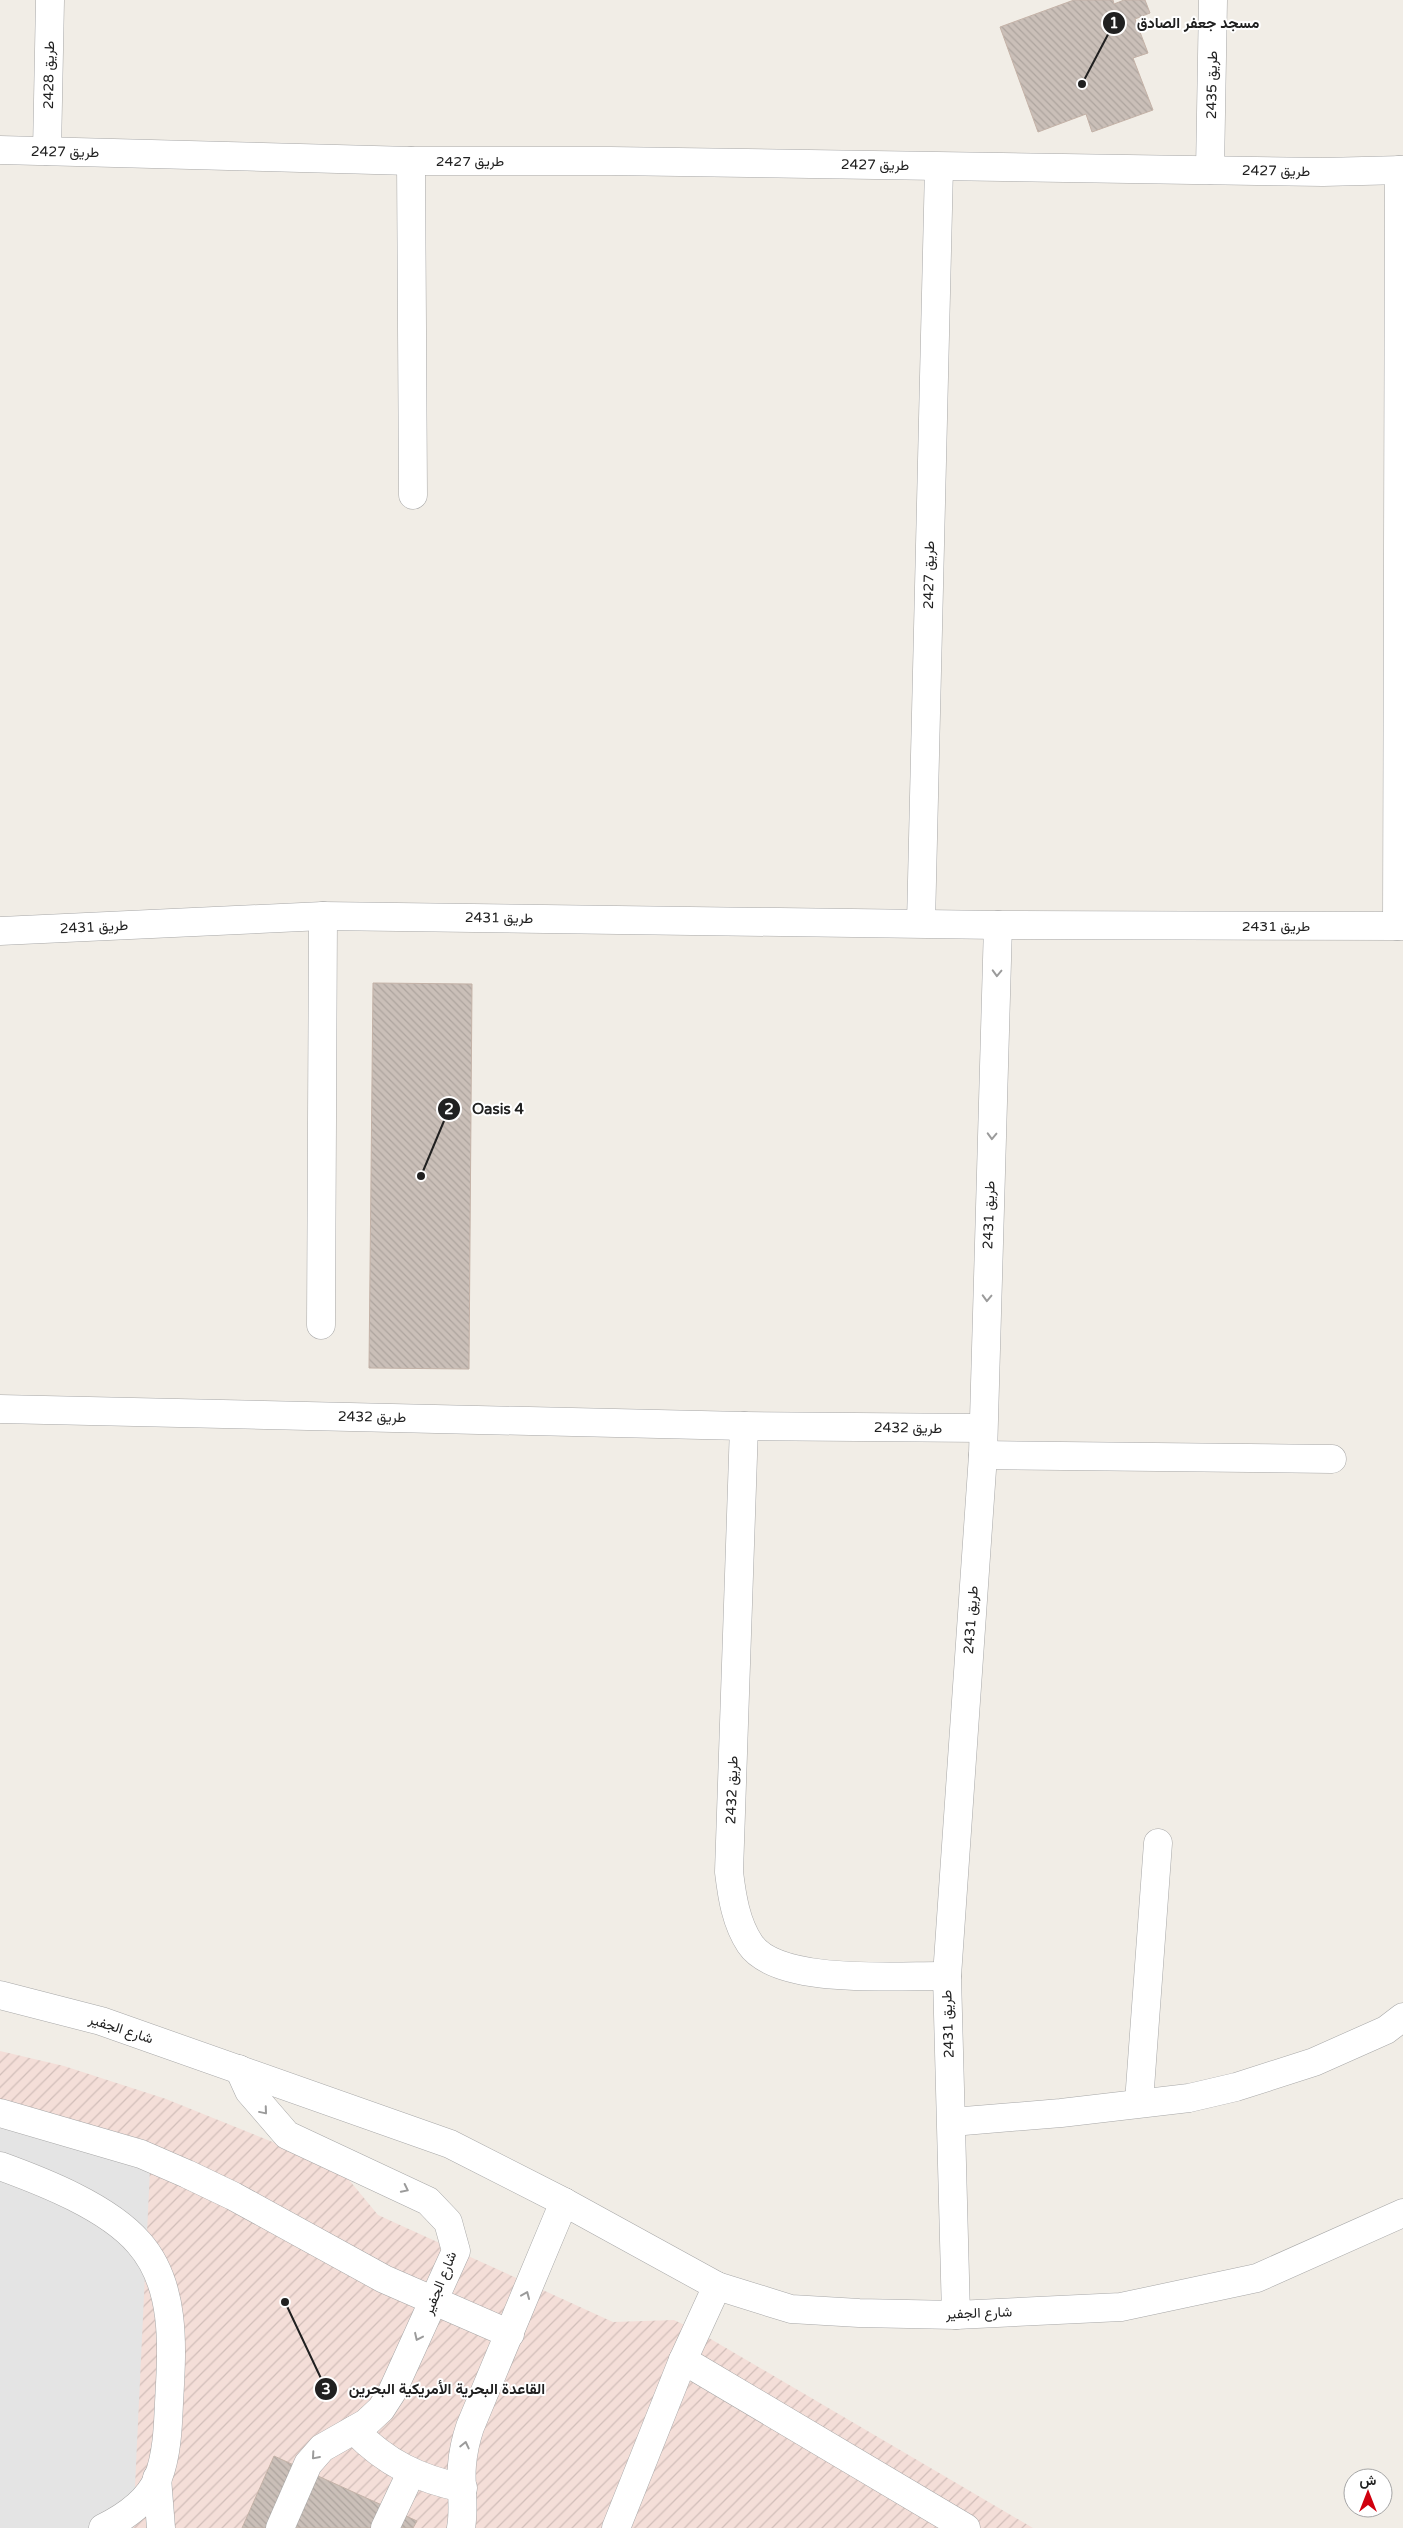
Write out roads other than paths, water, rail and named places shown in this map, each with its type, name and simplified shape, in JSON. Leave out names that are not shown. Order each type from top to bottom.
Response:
[{"type":"street","name":"طريق 2428","points":[[47,151],[50,0]]},
{"type":"street","name":"طريق 2435","points":[[1210,170],[1213,0]]},
{"type":"street","name":"طريق 2427","points":[[0,150],[411,161],[611,161],[1323,172],[1401,170]]},
{"type":"street","points":[[411,161],[413,495]]},
{"type":"street","name":"طريق 2427","points":[[920,923],[940,167]]},
{"type":"street","points":[[1400,926],[1401,170]]},
{"type":"street","points":[[321,1325],[323,916]]},
{"type":"street","name":"طريق 2431","points":[[0,932],[323,916],[998,925],[1400,926]]},
{"type":"street","name":"طريق 2431","points":[[956,2315],[947,1976],[983,1442],[998,925]]},
{"type":"street","name":"طريق 2432","points":[[0,1408],[744,1426],[983,1442],[1332,1459]]},
{"type":"street","name":"طريق 2432","points":[[744,1426],[729,1872],[733,1903],[740,1926],[751,1946],[766,1960],[787,1969],[812,1974],[947,1976]]},
{"type":"street","points":[[1138,2102],[1158,1843]]},
{"type":"street","name":"شارع الجفير","points":[[0,1995],[101,2021],[450,2144],[564,2202],[717,2286],[790,2309],[859,2313],[956,2315],[1121,2307],[1257,2278],[1403,2213]]},
{"type":"street","points":[[952,2122],[1061,2113],[1138,2102],[1189,2098],[1245,2085],[1314,2062],[1386,2030],[1403,2017]]},
{"type":"street","name":"شارع الجفير","points":[[239,2069],[249,2091],[287,2135],[428,2201],[448,2222],[456,2251],[392,2392],[381,2410],[354,2430],[322,2448],[308,2464],[280,2528]]},
{"type":"street","points":[[0,2113],[141,2154],[233,2196],[384,2279],[510,2334]]},
{"type":"street","points":[[0,2166],[76,2198],[116,2223],[139,2243],[155,2268],[166,2296],[172,2345],[168,2428],[158,2478],[161,2528]]},
{"type":"street","points":[[461,2528],[464,2509],[462,2467],[464,2446],[564,2202]]},
{"type":"street","points":[[616,2528],[683,2360],[717,2286]]},
{"type":"street","points":[[683,2360],[966,2528]]},
{"type":"street","points":[[354,2430],[371,2447],[411,2473],[437,2482],[464,2488]]},
{"type":"street","points":[[385,2528],[411,2473]]},
{"type":"street","points":[[103,2528],[124,2518],[143,2500],[158,2478]]},
{"type":"place","name":"مسجد جعفر الصادق","points":[[1082,84]]},
{"type":"place","name":"Oasis 4","points":[[421,1176]]},
{"type":"place","name":"القاعدة البحرية الأمريكية البحرين","points":[[285,2302]]}]
